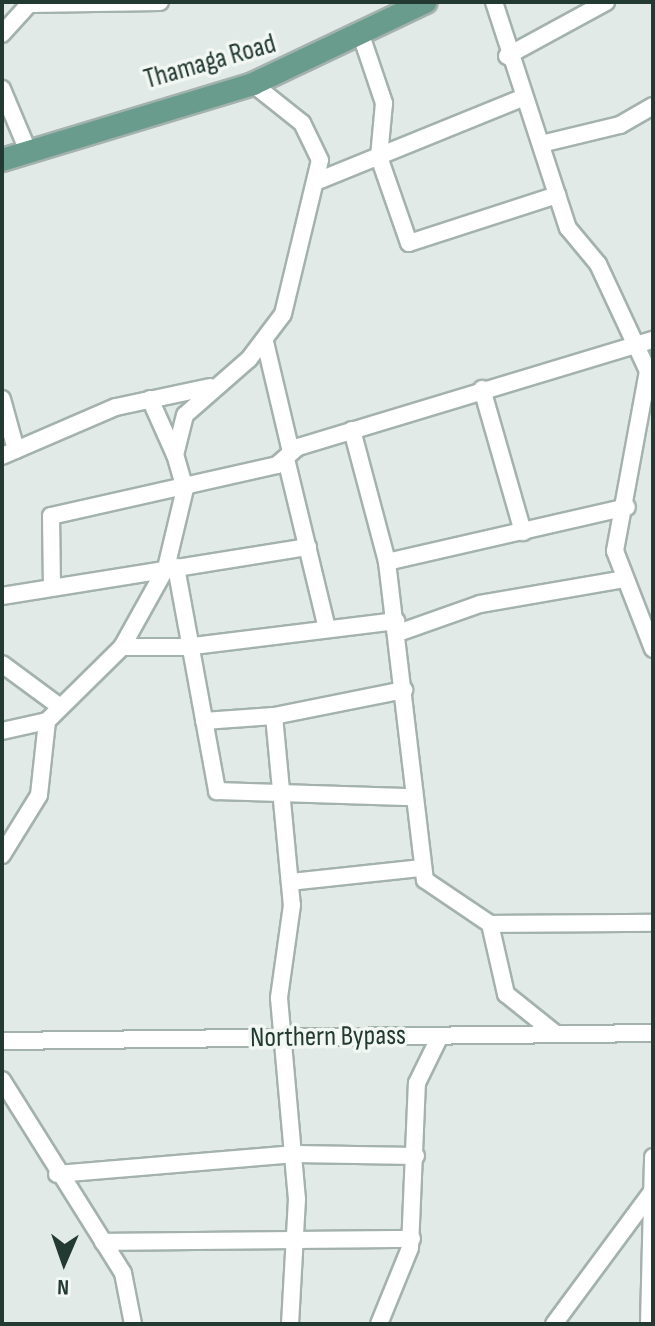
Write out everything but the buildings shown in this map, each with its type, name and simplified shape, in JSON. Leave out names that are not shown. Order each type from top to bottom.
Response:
[{"type":"main road","name":"Thamaga Road","points":[[2,160],[253,84],[362,38],[426,2]]},
{"type":"street","points":[[2,34],[31,3],[160,2]]},
{"type":"street","points":[[494,2],[507,56],[541,144],[568,228],[598,264],[645,341],[649,416],[615,551],[653,649]]},
{"type":"street","points":[[507,56],[606,2]]},
{"type":"street","points":[[362,38],[384,103],[379,157],[413,244],[557,195]]},
{"type":"street","points":[[175,455],[185,415],[265,342],[283,314],[320,180],[320,160],[302,123],[253,84]]},
{"type":"street","points":[[2,89],[28,151]]},
{"type":"street","points":[[320,180],[522,98]]},
{"type":"street","points":[[541,144],[620,125],[652,108]]},
{"type":"street","points":[[52,587],[51,516],[185,489],[289,456],[352,430],[645,341]]},
{"type":"street","points":[[265,342],[327,629]]},
{"type":"street","points":[[2,399],[9,453],[150,399],[215,386]]},
{"type":"street","points":[[482,389],[523,532]]},
{"type":"street","points":[[150,399],[175,455],[185,489],[171,567],[217,791],[413,797]]},
{"type":"street","points":[[352,430],[387,562],[397,627],[421,868],[431,889],[490,924],[653,923]]},
{"type":"street","points":[[387,562],[627,507]]},
{"type":"street","points":[[2,596],[308,547]]},
{"type":"street","points":[[2,855],[39,795],[47,721],[122,647],[171,567]]},
{"type":"street","points":[[122,647],[185,647],[327,629],[397,627],[480,604],[624,579]]},
{"type":"street","points":[[2,664],[59,706]]},
{"type":"street","points":[[204,721],[274,716],[404,690]]},
{"type":"street","points":[[274,716],[285,795],[290,882],[281,1038],[295,1154],[290,1324]]},
{"type":"street","points":[[2,731],[47,721]]},
{"type":"street","points":[[290,882],[421,868]]},
{"type":"street","points":[[490,924],[506,994],[556,1034]]},
{"type":"street","name":"Northern Bypass","points":[[2,1041],[653,1033]]},
{"type":"street","points":[[379,1324],[412,1239],[417,1083],[440,1036]]},
{"type":"street","points":[[2,1080],[48,1146],[57,1174],[123,1273],[133,1324]]},
{"type":"street","points":[[57,1174],[295,1154],[416,1156]]},
{"type":"street","points":[[649,1324],[653,1157]]},
{"type":"street","points":[[554,1324],[651,1193]]},
{"type":"street","points":[[103,1242],[412,1239]]}]
